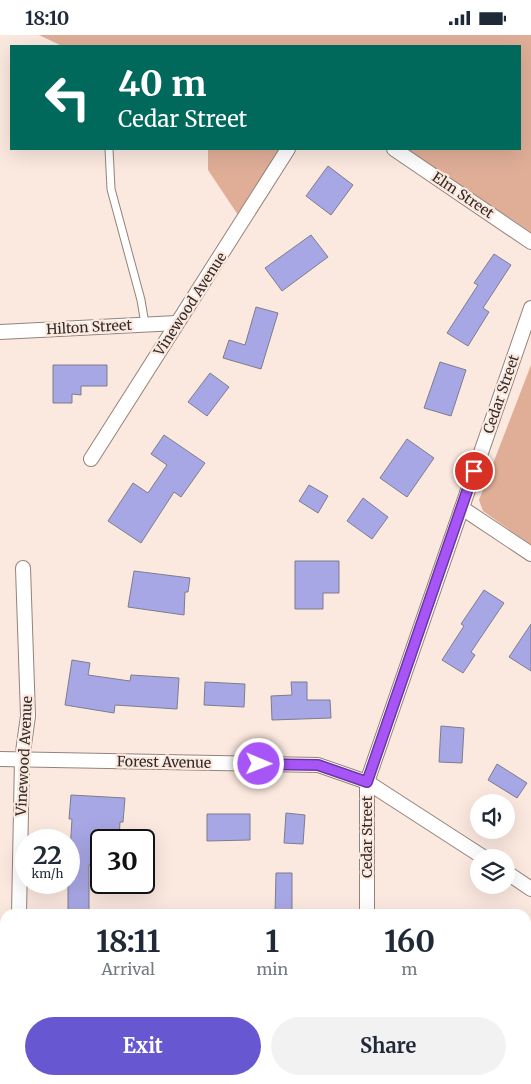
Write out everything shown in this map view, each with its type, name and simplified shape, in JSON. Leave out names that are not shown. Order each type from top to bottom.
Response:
[{"type":"street","name":"Vinewood Avenue","points":[[91,459],[287,150]]},
{"type":"street","name":"Elm Street","points":[[395,150],[531,242]]},
{"type":"street","name":"Cedar Street","points":[[367,909],[367,782],[531,308]]},
{"type":"street","name":"Hilton Street","points":[[0,332],[178,323]]},
{"type":"street","points":[[462,508],[531,554]]},
{"type":"street","name":"Vinewood Avenue","points":[[19,909],[22,759],[28,716],[23,568]]},
{"type":"street","name":"Forest Avenue","points":[[0,759],[318,765],[367,782],[471,849]]},
{"type":"street","points":[[515,878],[531,889]]},
{"type":"lane","points":[[109,150],[111,189],[141,300],[145,324]]},
{"type":"shaded area","points":[[39,35],[531,35],[531,232],[407,150],[521,150],[521,45],[60,45]]},
{"type":"shaded area","points":[[208,150],[282,150],[238,215],[208,170]]},
{"type":"shaded area","points":[[531,365],[531,545],[483,511],[479,500]]},
{"type":"building","points":[[328,166],[353,185],[331,215],[306,196]]},
{"type":"building","points":[[311,235],[328,257],[282,291],[265,268]]},
{"type":"building","points":[[494,254],[511,265],[483,308],[489,312],[468,346],[447,333],[478,285],[474,283]]},
{"type":"building","points":[[256,307],[278,313],[261,369],[223,358],[229,340],[245,345]]},
{"type":"building","points":[[440,362],[466,370],[451,416],[424,408]]},
{"type":"building","points":[[53,365],[107,365],[107,386],[81,386],[81,395],[72,394],[72,403],[53,403]]},
{"type":"building","points":[[210,373],[229,387],[207,416],[188,402]]},
{"type":"building","points":[[164,435],[205,463],[181,497],[174,492],[141,543],[108,521],[133,483],[148,493],[167,465],[151,454]]},
{"type":"building","points":[[407,439],[434,458],[407,497],[380,478]]},
{"type":"building","points":[[309,485],[328,496],[318,513],[299,501]]},
{"type":"building","points":[[363,498],[388,517],[372,539],[347,521]]},
{"type":"building","points":[[295,561],[339,561],[339,593],[323,593],[323,609],[295,609]]},
{"type":"building","points":[[134,571],[190,578],[188,592],[185,592],[184,615],[128,607]]},
{"type":"building","points":[[484,590],[504,603],[471,652],[475,655],[463,673],[442,660],[464,626],[461,624]]},
{"type":"building","points":[[531,624],[531,671],[509,657]]},
{"type":"building","points":[[72,660],[90,663],[88,675],[130,681],[131,675],[179,678],[177,709],[115,705],[114,713],[65,705]]},
{"type":"building","points":[[205,682],[245,684],[244,707],[204,705]]},
{"type":"building","points":[[291,682],[307,682],[307,700],[330,700],[331,718],[272,720],[271,696],[292,695]]},
{"type":"building","points":[[441,726],[464,728],[462,763],[439,762]]},
{"type":"building","points":[[497,764],[527,783],[517,798],[515,794],[511,794],[488,780]]},
{"type":"building","points":[[71,795],[125,798],[123,822],[120,822],[120,829],[90,829],[89,909],[68,909],[68,894],[80,894],[80,829],[71,829],[72,819],[69,819]]},
{"type":"building","points":[[286,813],[305,815],[303,844],[284,843]]},
{"type":"building","points":[[207,814],[250,814],[250,840],[207,841]]},
{"type":"building","points":[[276,873],[292,873],[292,909],[275,909]]},
{"type":"route","points":[[259,764],[318,765],[367,782],[474,471]]}]
